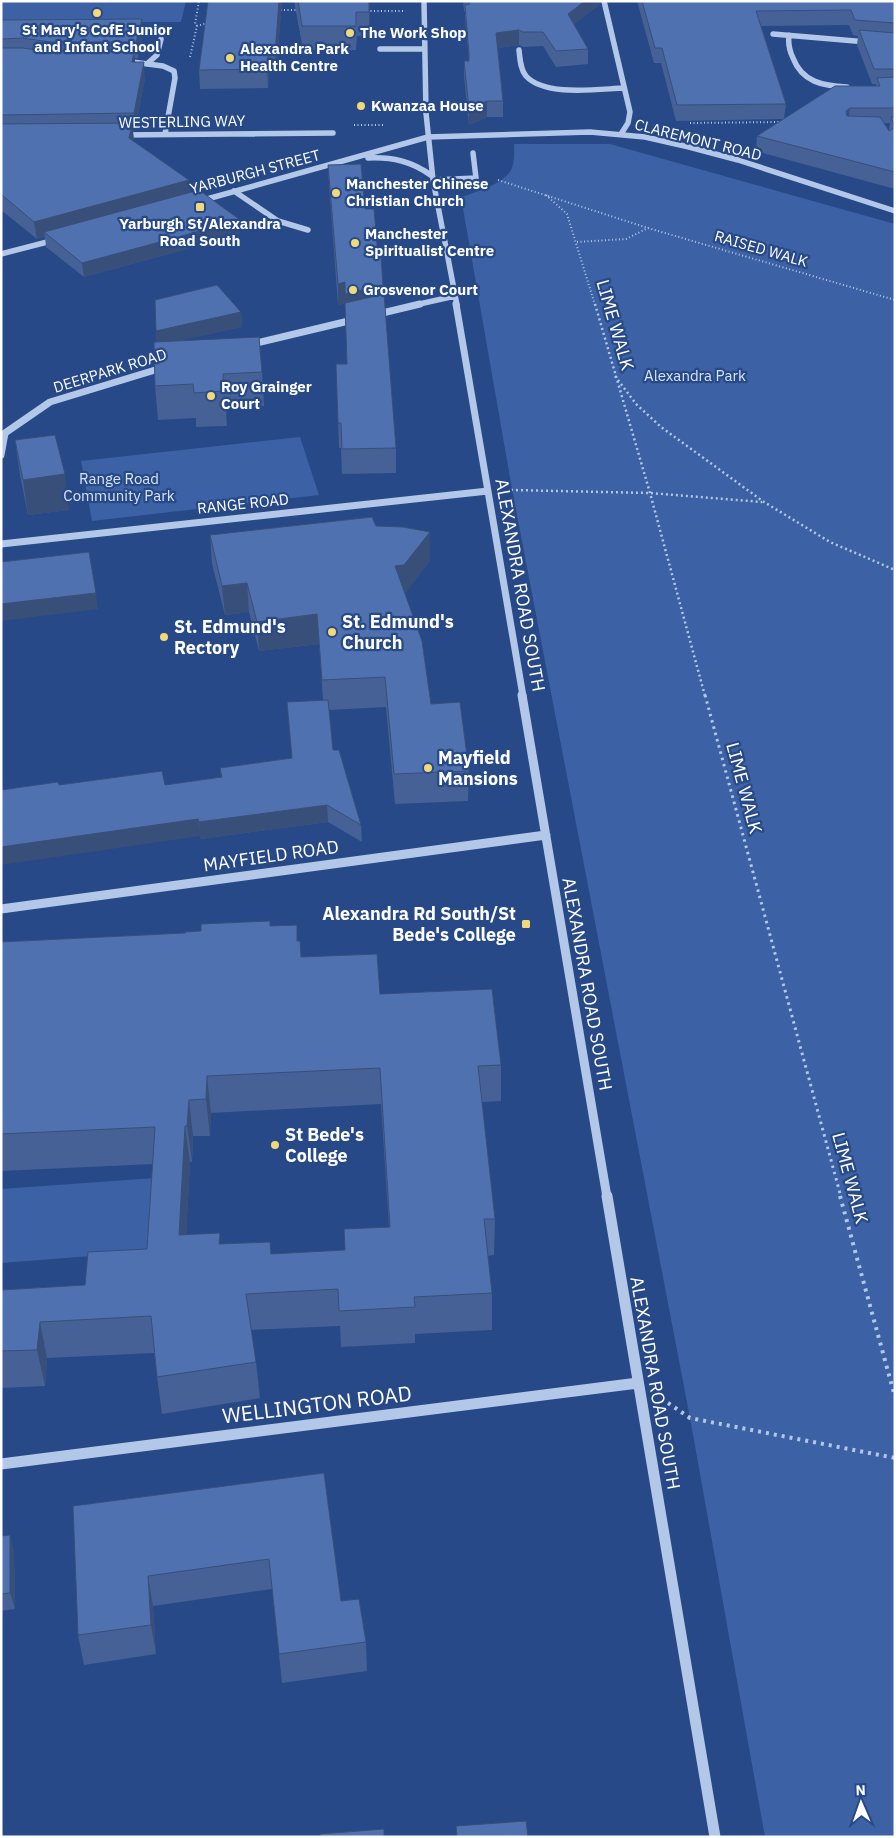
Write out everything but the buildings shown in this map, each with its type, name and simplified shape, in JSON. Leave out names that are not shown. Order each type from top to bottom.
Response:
[{"type":"street","points":[[380,49],[424,48],[424,1]]},
{"type":"street","points":[[604,1],[630,112],[628,123],[621,134]]},
{"type":"street","points":[[773,34],[870,42]]},
{"type":"street","points":[[789,35],[788,42],[794,66],[800,74],[821,84],[857,88]]},
{"type":"street","points":[[148,63],[157,55],[161,39]]},
{"type":"street","name":"ALEXANDRA ROAD SOUTH","points":[[424,48],[425,107],[433,178],[455,296],[715,1837]]},
{"type":"street","points":[[519,50],[522,70],[527,77],[542,87],[556,89],[624,88]]},
{"type":"street","points":[[125,62],[148,63],[164,66],[174,71],[175,78],[165,134]]},
{"type":"street","name":"WESTERLING WAY","points":[[117,135],[333,132]]},
{"type":"street","name":"CLAREMONT ROAD","points":[[428,137],[556,132],[621,134],[675,144],[738,160],[895,211]]},
{"type":"street","name":"YARBURGH STREET","points":[[197,201],[428,137]]},
{"type":"street","points":[[346,160],[386,157],[402,159],[422,168],[433,178],[476,178],[473,153]]},
{"type":"street","points":[[234,191],[278,221],[308,230]]},
{"type":"street","points":[[1,254],[66,237]]},
{"type":"street","points":[[370,316],[455,296]]},
{"type":"street","points":[[239,348],[361,318]]},
{"type":"street","name":"DEERPARK ROAD","points":[[1,455],[3,432],[50,402],[127,377],[173,365]]},
{"type":"street","name":"RANGE ROAD","points":[[1,544],[488,491]]},
{"type":"street","name":"MAYFIELD ROAD","points":[[1,909],[546,835]]},
{"type":"street","name":"WELLINGTON ROAD","points":[[1,1464],[638,1383]]},
{"type":"path","points":[[174,71],[188,66],[197,26],[195,24],[200,1]]},
{"type":"path","points":[[275,10],[305,10]]},
{"type":"path","points":[[365,11],[424,11]]},
{"type":"path","points":[[197,26],[213,21]]},
{"type":"path","points":[[688,123],[786,122]]},
{"type":"path","name":"RAISED WALK","points":[[476,178],[499,180],[648,228],[895,300]]},
{"type":"path","name":"LIME WALK","points":[[546,195],[567,214],[577,242],[650,494],[895,1397]]},
{"type":"path","points":[[577,242],[626,240],[648,228]]},
{"type":"path","points":[[614,374],[636,404],[661,426],[764,502],[830,542],[895,570]]},
{"type":"path","points":[[488,491],[650,494],[764,502]]},
{"type":"path","points":[[638,1383],[690,1418],[895,1458]]},
{"type":"green space","name":"St Mary's CofE Junior and Infant School","points":[[1,1],[186,1],[181,22],[1,22]]},
{"type":"green space","name":"Alexandra Park","points":[[514,144],[610,144],[895,224],[895,1837],[765,1837],[690,1418],[512,489],[461,197],[490,186],[509,173],[514,162]]},
{"type":"green space","name":"Range Road Community Park","points":[[300,437],[319,495],[92,521],[81,461]]},
{"type":"green space","points":[[155,1178],[156,1251],[1,1263],[1,1189]]},
{"type":"place","name":"St Mary's CofE Junior and Infant School","points":[[97,13]]},
{"type":"place","name":"The Work Shop","points":[[350,33]]},
{"type":"place","name":"Alexandra Park Health Centre","points":[[230,58]]},
{"type":"place","name":"Kwanzaa House","points":[[361,106]]},
{"type":"place","name":"Manchester Chinese Christian Church","points":[[336,193]]},
{"type":"place","name":"Yarburgh St/Alexandra Road South","points":[[200,207]]},
{"type":"place","name":"Manchester Spiritualist Centre","points":[[355,243]]},
{"type":"place","name":"Grosvenor Court","points":[[353,290]]},
{"type":"place","name":"Roy Grainger Court","points":[[211,396]]},
{"type":"place","name":"St. Edmund's Church","points":[[332,632]]},
{"type":"place","name":"St. Edmund's Rectory","points":[[164,637]]},
{"type":"place","name":"Mayfield Mansions","points":[[428,768]]},
{"type":"place","name":"Alexandra Rd South/St Bede's College","points":[[526,924]]},
{"type":"place","name":"St Bede's College","points":[[275,1145]]}]
